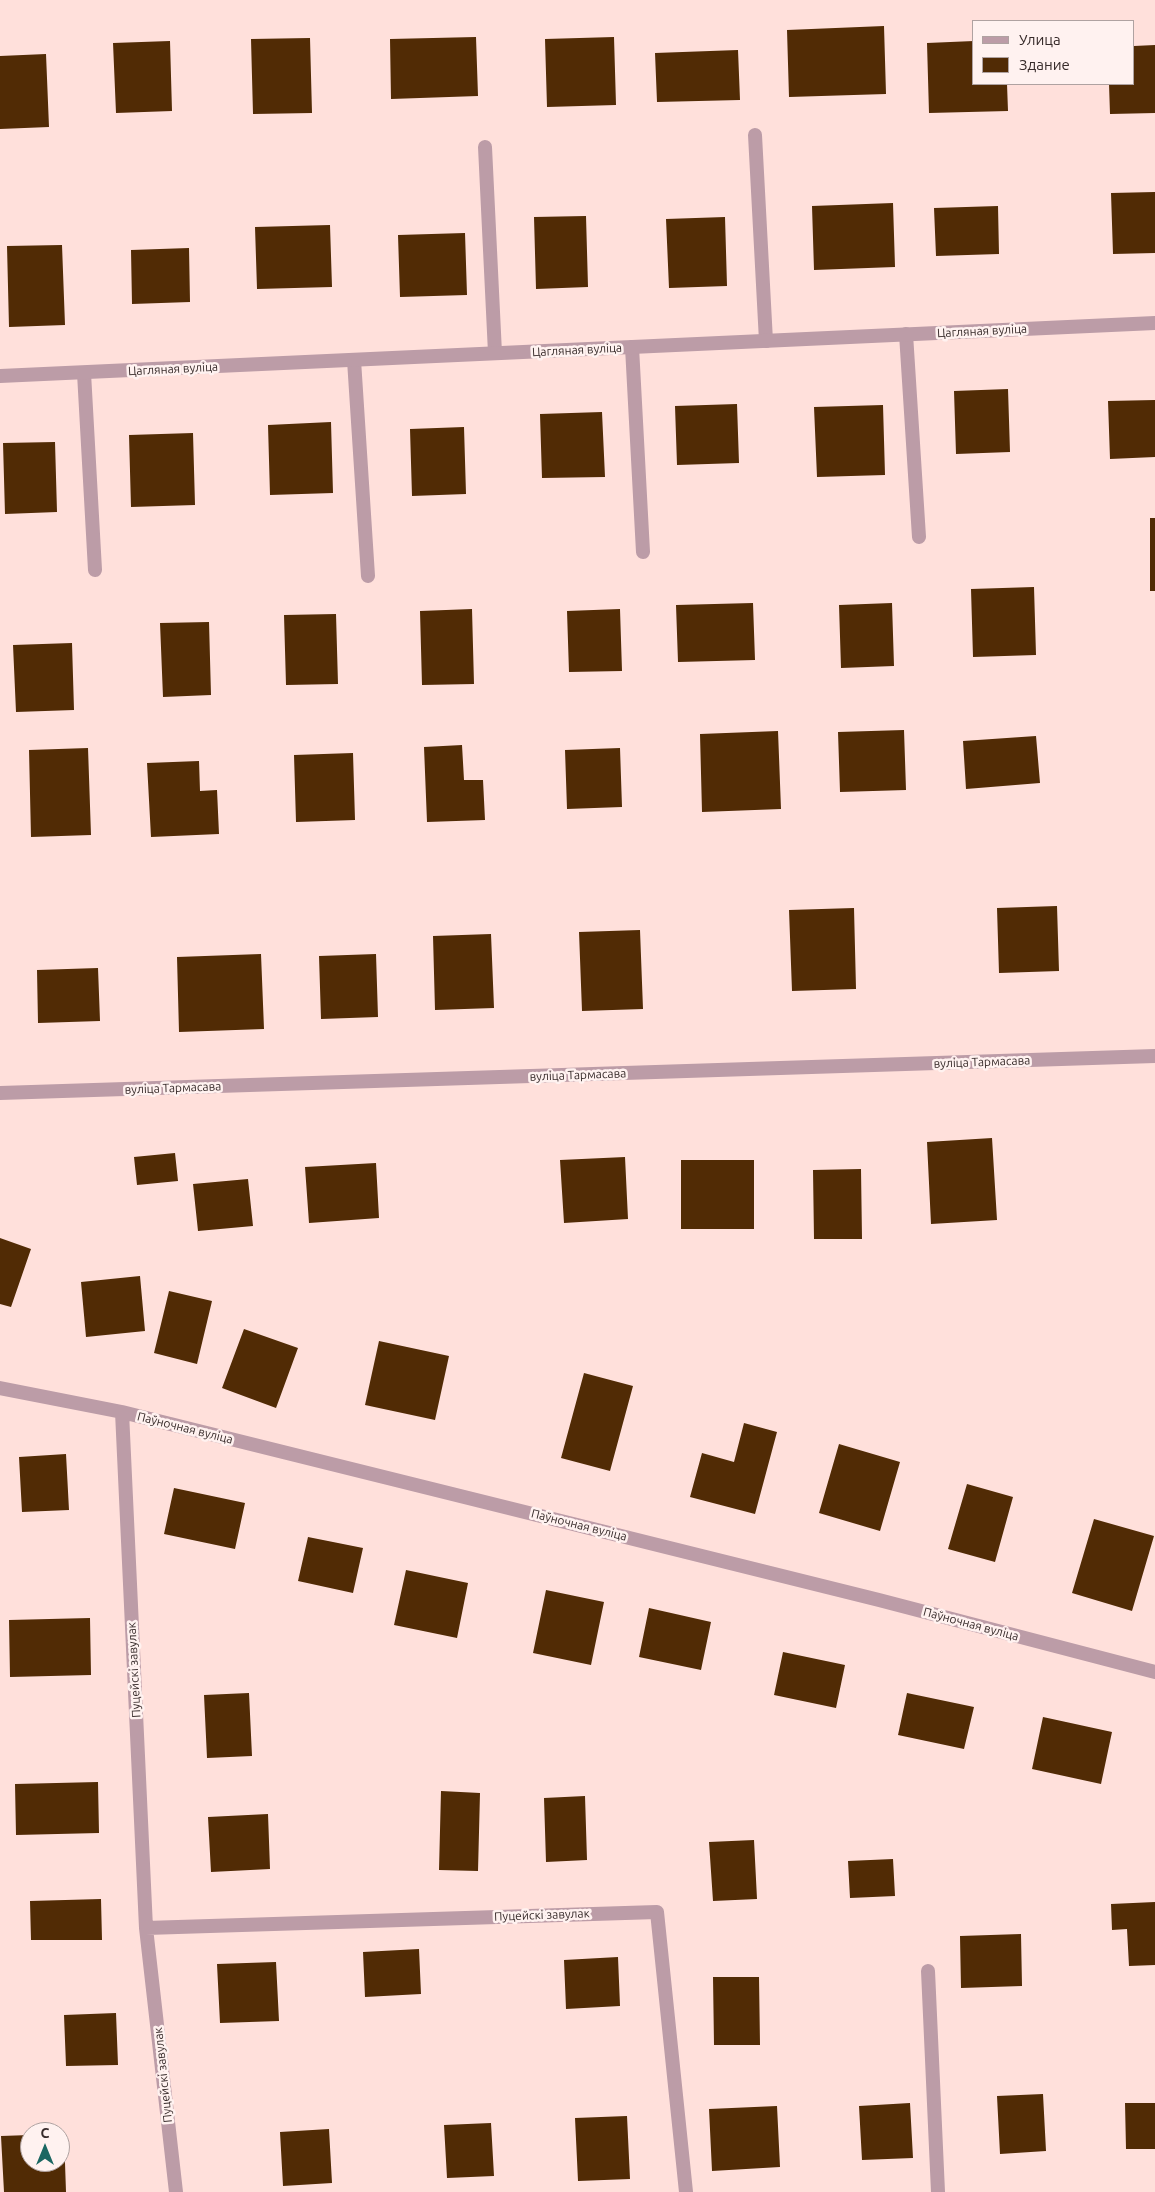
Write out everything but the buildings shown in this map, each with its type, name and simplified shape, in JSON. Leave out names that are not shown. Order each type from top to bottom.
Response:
[{"type":"street","points":[[755,135],[766,340]]},
{"type":"street","points":[[485,147],[495,354]]},
{"type":"street","name":"Цагляная вуліца","points":[[0,376],[1155,323]]},
{"type":"street","points":[[906,334],[920,537]]},
{"type":"street","points":[[632,347],[643,552]]},
{"type":"street","points":[[354,360],[368,576]]},
{"type":"street","points":[[84,373],[95,570]]},
{"type":"street","name":"вуліца Тармасава","points":[[0,1093],[1155,1056]]},
{"type":"street","name":"Паўночная вуліца","points":[[0,1388],[122,1412],[869,1597],[1155,1672]]},
{"type":"street","name":"Пуцейскі завулак","points":[[122,1412],[146,1928],[176,2192]]},
{"type":"street","name":"Пуцейскі завулак","points":[[146,1928],[657,1912],[686,2192]]},
{"type":"street","points":[[928,1971],[938,2192]]}]
